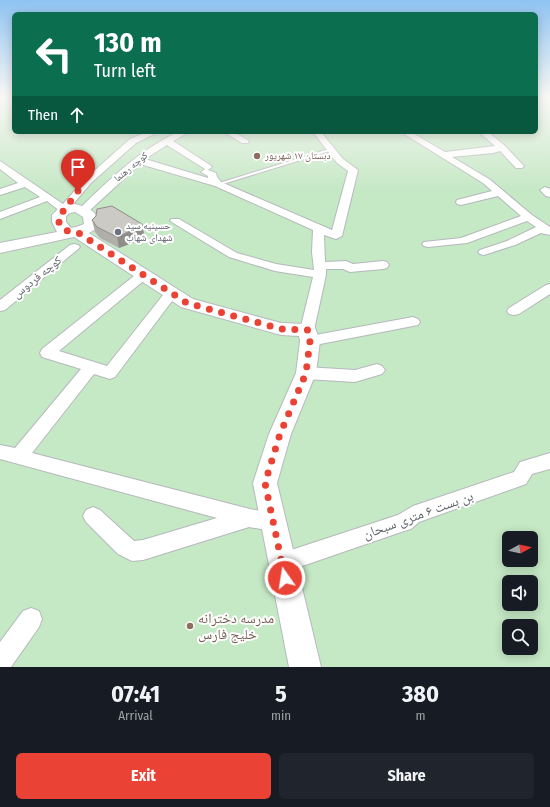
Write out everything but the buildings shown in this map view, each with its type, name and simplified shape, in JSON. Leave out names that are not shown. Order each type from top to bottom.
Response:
[{"type":"street","points":[[149,134],[133,141],[88,181],[69,202],[65,210],[59,215],[59,225],[63,230],[68,232],[76,240],[143,275],[187,303],[281,329],[309,335],[413,322]]},
{"type":"street","name":"کوچه رهنما","points":[[84,210],[137,160],[181,134]]},
{"type":"street","points":[[232,134],[245,141]]},
{"type":"street","points":[[137,160],[218,184],[336,236],[353,170],[340,161],[319,134]]},
{"type":"street","points":[[408,134],[486,181],[528,217],[548,231]]},
{"type":"street","points":[[485,134],[501,147],[519,166]]},
{"type":"street","points":[[167,141],[213,175],[214,181],[218,184]]},
{"type":"street","points":[[444,155],[493,150],[501,147]]},
{"type":"street","points":[[0,248],[76,240],[91,226],[92,220],[90,214],[84,210],[75,208],[65,210],[2,167]]},
{"type":"street","points":[[0,192],[26,184]]},
{"type":"street","points":[[462,202],[485,195],[500,193]]},
{"type":"street","points":[[0,216],[48,197]]},
{"type":"street","points":[[428,244],[463,241],[528,217]]},
{"type":"street","points":[[175,221],[233,255],[275,267],[319,271],[346,265],[350,268],[383,265]]},
{"type":"street","points":[[306,667],[282,563],[261,520],[265,483],[280,434],[306,373],[309,335],[319,271],[319,229]]},
{"type":"street","points":[[484,252],[511,243],[539,230],[548,231]]},
{"type":"street","name":"کوچه فردوس","points":[[0,307],[76,240]]},
{"type":"street","points":[[143,275],[46,353],[110,373],[172,293]]},
{"type":"street","points":[[514,311],[550,288]]},
{"type":"street","points":[[19,456],[91,367]]},
{"type":"street","points":[[306,373],[355,376],[377,370]]},
{"type":"street","points":[[0,452],[261,520]]},
{"type":"street","name":"بن بست ۶ متری سبحان","points":[[282,563],[404,522],[413,515],[520,478],[526,468],[550,461]]},
{"type":"street","points":[[93,516],[132,551],[143,550],[261,520]]},
{"type":"street","points":[[0,662],[31,619]]},
{"type":"lane","points":[[218,184],[331,150]]},
{"type":"green space","points":[[0,129],[12,129],[12,134],[538,134],[538,129],[550,129],[550,667],[0,667]]},
{"type":"place","name":"دبستان ۱۷ شهریور","points":[[257,156]]},
{"type":"place","name":"حسینیه سید شهدای شهاب","points":[[118,232]]},
{"type":"place","name":"مدرسه دخترانه خلیج فارس","points":[[190,626]]},
{"type":"route","points":[[78,191],[69,202],[65,210],[59,215],[59,225],[63,230],[68,232],[77,232],[187,303],[281,329],[308,330],[310,341],[306,373],[280,434],[265,483],[285,578]]}]
